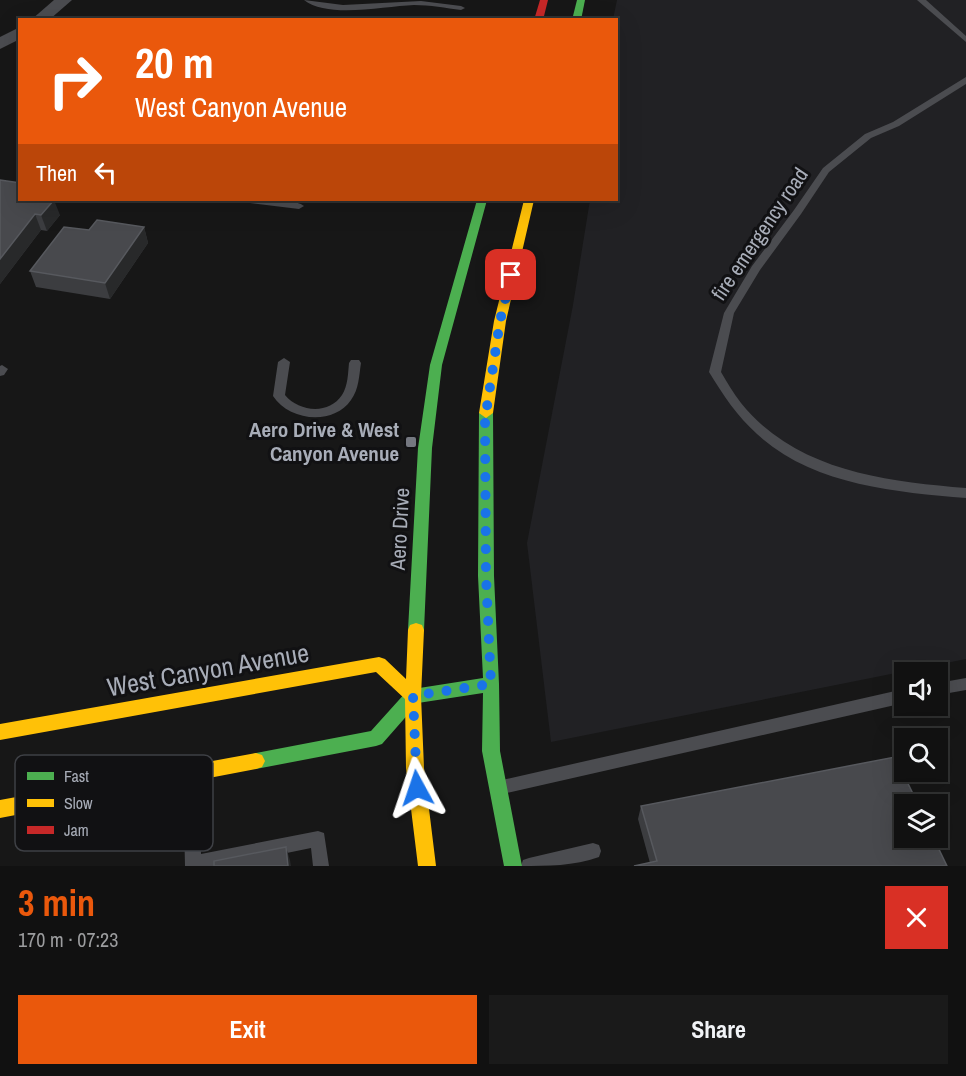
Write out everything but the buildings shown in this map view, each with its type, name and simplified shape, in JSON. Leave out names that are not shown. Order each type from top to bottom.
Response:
[{"type":"main road","points":[[539,18],[544,0]]},
{"type":"main road","points":[[576,18],[581,0]]},
{"type":"main road","name":"Aero Drive","points":[[427,866],[414,768],[413,696],[425,448],[436,365],[482,201]]},
{"type":"main road","points":[[513,201],[522,228]]},
{"type":"main road","points":[[513,866],[491,751],[491,684],[486,576],[485,420],[500,321],[529,201]]},
{"type":"main road","name":"West Canyon Avenue","points":[[0,732],[379,664],[413,696]]},
{"type":"main road","points":[[213,769],[376,738],[413,696],[491,684]]},
{"type":"main road","points":[[0,809],[15,806]]},
{"type":"street","points":[[42,18],[64,0]]},
{"type":"street","points":[[0,44],[18,33]]},
{"type":"lane","points":[[308,0],[323,5],[382,6],[415,3],[461,8]]},
{"type":"lane","points":[[921,0],[966,40]]},
{"type":"lane","name":"fire emergency road","points":[[966,80],[896,124],[868,136],[826,170],[798,213],[756,268],[729,313],[716,372],[728,397],[761,434],[821,468],[897,487],[966,493]]},
{"type":"lane","points":[[258,201],[299,206]]},
{"type":"lane","points":[[284,362],[279,396],[291,409],[312,413],[325,411],[345,400],[350,391],[355,363]]},
{"type":"lane","points":[[948,688],[966,684]]},
{"type":"lane","points":[[498,788],[894,698]]},
{"type":"lane","points":[[193,865],[318,839],[321,866]]},
{"type":"lane","points":[[529,866],[593,850]]},
{"type":"shaded area","points":[[617,0],[966,0],[966,659],[948,663],[894,662],[894,673],[551,742],[527,543],[573,305],[590,201],[618,201],[618,18],[613,18]]},
{"type":"traffic: fast","points":[[576,18],[581,0]]},
{"type":"traffic: fast","points":[[416,630],[425,448],[436,365],[482,201]]},
{"type":"traffic: fast","points":[[486,413],[486,576],[491,684],[491,751],[513,866]]},
{"type":"traffic: fast","points":[[256,761],[376,738],[413,696],[491,684]]},
{"type":"traffic: slow","points":[[486,413],[500,321],[529,201]]},
{"type":"traffic: slow","points":[[416,630],[413,696],[415,768],[427,866]]},
{"type":"traffic: slow","points":[[0,732],[379,664],[413,696]]},
{"type":"traffic: slow","points":[[213,769],[256,761]]},
{"type":"traffic: slow","points":[[0,809],[15,806]]},
{"type":"traffic: jam","points":[[539,18],[544,0]]},
{"type":"place","name":"Aero Drive & West Canyon Avenue","points":[[411,442]]},
{"type":"route","points":[[417,788],[414,768],[413,696],[491,684],[486,576],[485,420],[500,321],[511,275]]}]
